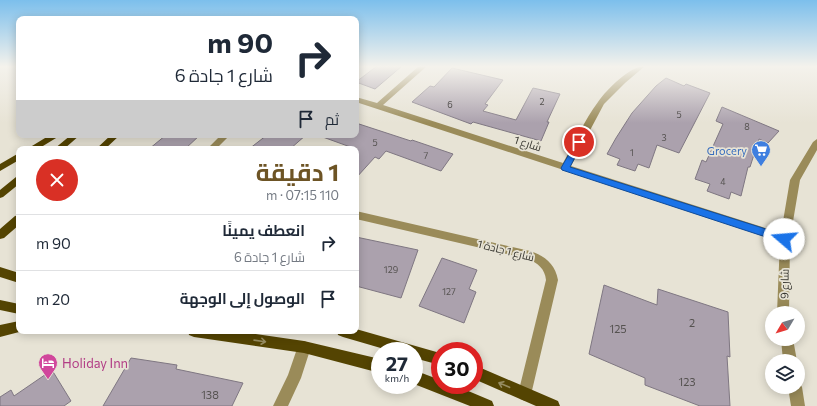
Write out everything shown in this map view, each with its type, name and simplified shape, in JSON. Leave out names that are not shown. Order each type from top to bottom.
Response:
[{"type":"main road","points":[[37,146],[51,138]]},
{"type":"main road","points":[[62,146],[72,138]]},
{"type":"main road","points":[[103,146],[113,138]]},
{"type":"main road","points":[[0,168],[16,158]]},
{"type":"main road","points":[[0,195],[16,182]]},
{"type":"main road","points":[[0,235],[16,222]]},
{"type":"main road","points":[[0,272],[16,277]]},
{"type":"main road","points":[[0,305],[16,308]]},
{"type":"main road","points":[[0,330],[16,327]]},
{"type":"main road","points":[[215,334],[304,347],[371,364]]},
{"type":"main road","points":[[353,334],[431,356]]},
{"type":"main road","points":[[483,376],[553,406]]},
{"type":"main road","points":[[423,381],[488,406]]},
{"type":"street","points":[[378,106],[402,85]]},
{"type":"street","points":[[565,168],[601,103],[618,85]]},
{"type":"street","name":"شارع 1","points":[[359,100],[784,239]]},
{"type":"street","points":[[214,146],[223,138]]},
{"type":"street","name":"شارع 9","points":[[783,306],[784,239],[795,180],[817,142]]},
{"type":"street","name":"شارع 1 جادة 1","points":[[359,216],[530,254],[546,265],[550,270],[552,280],[525,394]]},
{"type":"street","points":[[280,406],[294,378],[304,347]]},
{"type":"street","points":[[795,394],[798,406]]},
{"type":"building","points":[[364,85],[380,85],[375,89]]},
{"type":"building","points":[[436,85],[499,85],[485,104],[488,105],[483,111],[516,120],[533,88],[560,94],[547,122],[549,122],[541,141],[473,122],[471,124],[412,102],[430,86],[434,87]]},
{"type":"building","points":[[689,85],[710,93],[679,153],[657,145],[649,168],[638,164],[635,171],[617,165],[620,159],[607,154],[632,113],[656,86]]},
{"type":"building","points":[[722,107],[779,131],[768,143],[759,139],[750,167],[748,167],[741,196],[731,192],[729,199],[707,191],[710,184],[695,179],[702,160],[706,162],[723,124],[716,121]]},
{"type":"building","points":[[359,124],[453,154],[441,171],[386,151],[379,159],[375,157],[359,175],[359,146],[348,146],[326,138],[359,138]]},
{"type":"building","points":[[162,138],[197,138],[188,146],[153,146]]},
{"type":"building","points":[[263,138],[303,138],[293,146],[253,146]]},
{"type":"building","points":[[359,238],[418,250],[401,298],[359,287]]},
{"type":"building","points":[[442,258],[477,270],[469,289],[476,292],[464,323],[419,306]]},
{"type":"building","points":[[604,285],[657,305],[658,289],[728,312],[730,357],[727,356],[730,406],[700,406],[645,385],[645,378],[589,354]]},
{"type":"building","points":[[131,358],[177,365],[176,369],[243,383],[232,406],[103,406]]},
{"type":"building","name":"Holiday Inn","points":[[52,370],[71,401],[64,406],[0,406],[0,397],[11,390],[14,396]]},
{"type":"place","name":"Grocery","points":[[761,167]]},
{"type":"place","name":"Holiday Inn","points":[[48,380]]},
{"type":"route","points":[[579,142],[565,168],[784,239]]}]
